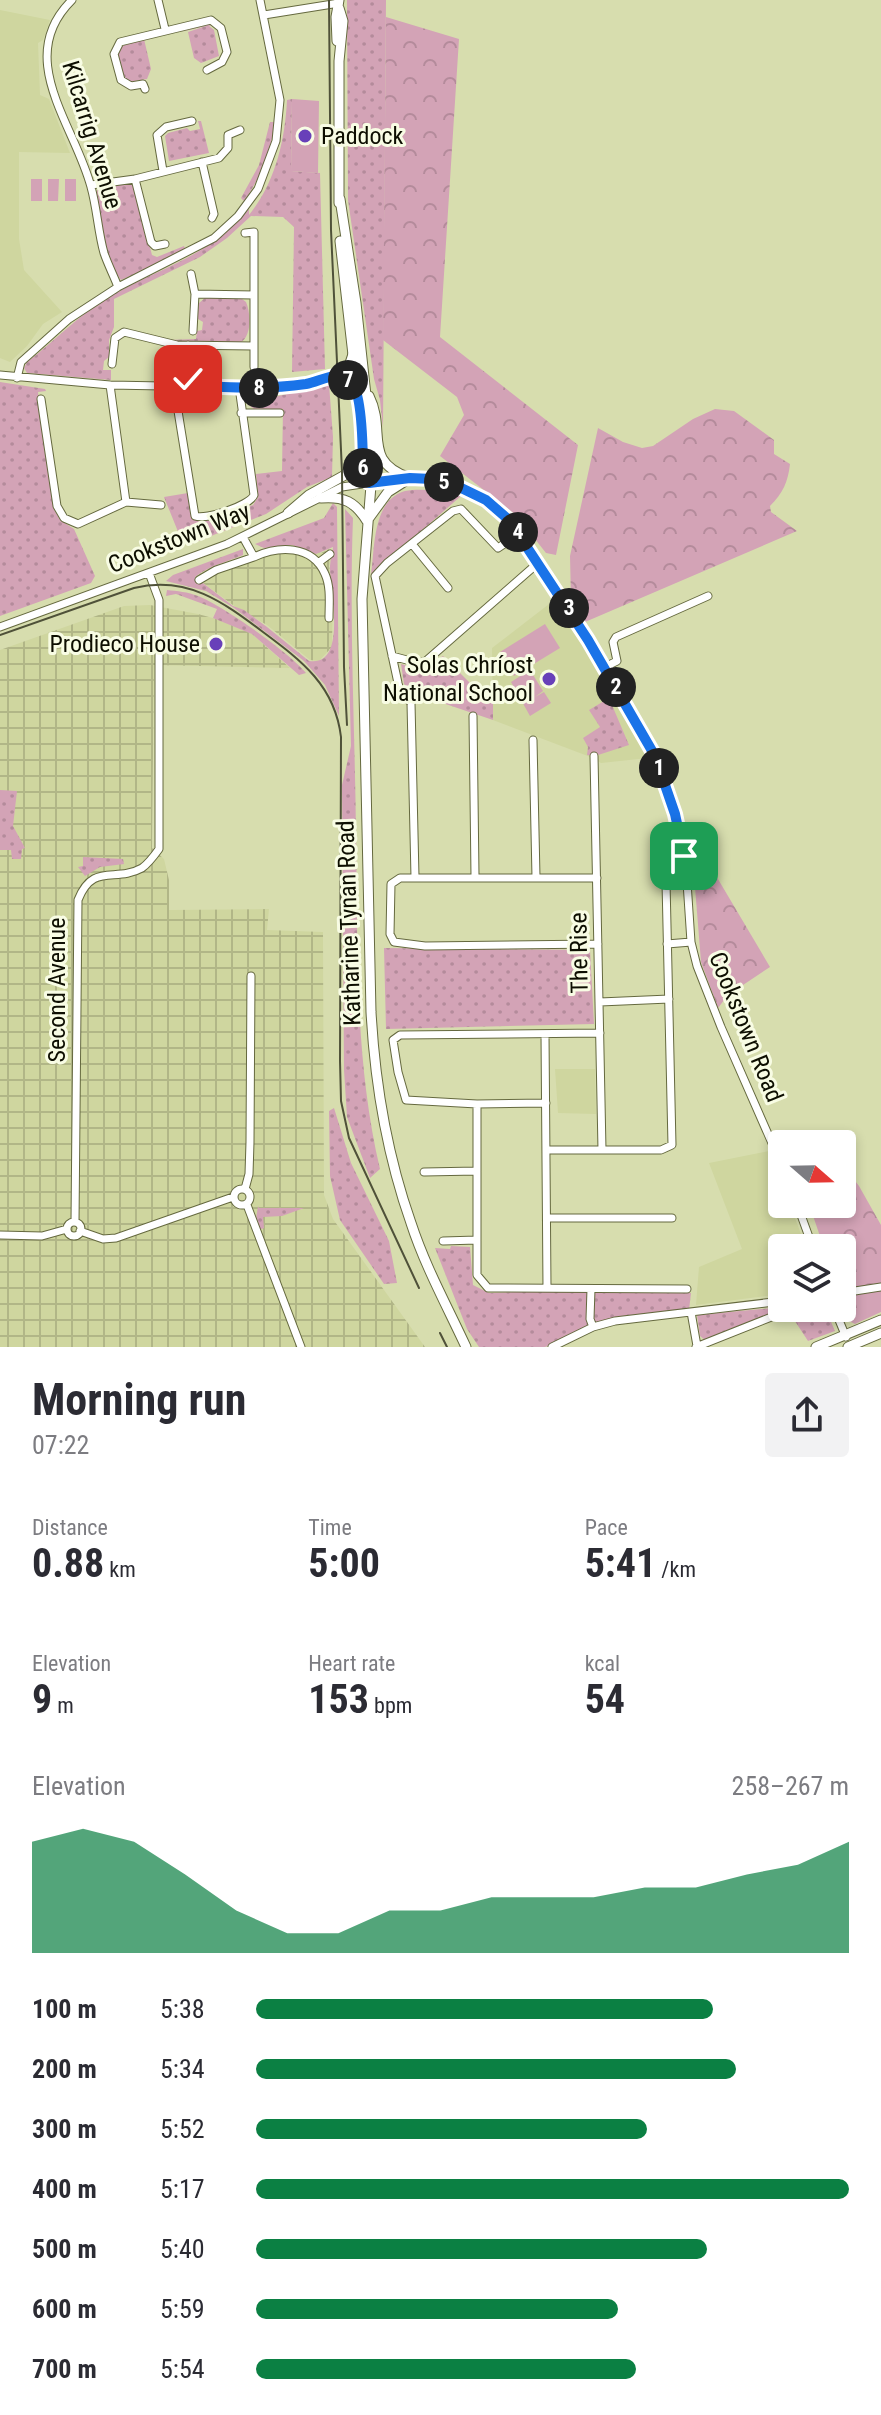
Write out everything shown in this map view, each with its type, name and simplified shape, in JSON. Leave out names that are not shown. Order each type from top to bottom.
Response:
[{"type":"main road","name":"Katharine Tynan Road","points":[[339,4],[336,29],[342,271],[352,354],[361,390],[363,476],[369,483]]},
{"type":"main road","name":"Katharine Tynan Road","points":[[340,199],[361,390],[373,460],[362,593],[362,643],[370,996],[375,1075],[389,1147],[411,1225],[466,1347]]},
{"type":"main road","points":[[361,390],[375,407],[381,458],[387,467],[410,478]]},
{"type":"main road","points":[[288,513],[309,495],[345,475],[363,452]]},
{"type":"main road","points":[[321,498],[346,499],[357,507],[367,521],[385,495],[410,478]]},
{"type":"main road","points":[[816,1347],[881,1320]]},
{"type":"main road","points":[[849,1346],[881,1333]]},
{"type":"street","name":"Kilcarrig Avenue","points":[[72,0],[55,22],[46,58],[54,96],[91,185],[104,253],[118,287]]},
{"type":"street","points":[[158,0],[165,29]]},
{"type":"street","points":[[17,378],[21,362],[55,330],[118,287],[214,238],[238,216],[258,189],[271,159],[280,121],[279,90],[260,0]]},
{"type":"street","points":[[264,15],[339,4]]},
{"type":"street","points":[[145,89],[143,84],[131,86],[121,80],[114,54],[122,41],[211,20],[219,24],[227,52],[222,62],[207,70]]},
{"type":"street","points":[[163,171],[157,135],[166,127],[192,121]]},
{"type":"street","points":[[91,185],[135,179],[224,155],[229,145],[228,135],[240,130]]},
{"type":"street","points":[[202,162],[214,214],[212,218]]},
{"type":"street","points":[[135,179],[151,242],[155,246],[165,244]]},
{"type":"street","points":[[245,233],[254,232],[254,367]]},
{"type":"street","points":[[191,274],[195,294],[193,331]]},
{"type":"street","points":[[195,294],[254,295]]},
{"type":"street","points":[[112,364],[115,338],[124,332],[188,345],[253,346]]},
{"type":"street","points":[[187,385],[188,345]]},
{"type":"street","points":[[0,375],[110,385],[272,388],[310,383],[337,375],[349,363],[352,354]]},
{"type":"street","points":[[337,375],[361,390]]},
{"type":"street","points":[[110,385],[126,502]]},
{"type":"street","points":[[178,411],[195,516],[204,518],[253,499],[239,387]]},
{"type":"street","points":[[41,399],[57,506],[64,518],[78,524],[126,502],[161,505]]},
{"type":"street","points":[[241,413],[280,413]]},
{"type":"street","name":"Cookstown Road","points":[[369,483],[432,479],[453,484],[486,500],[509,520],[605,667],[655,756],[675,814],[687,882],[691,942],[705,988],[768,1134]]},
{"type":"street","name":"Cookstown Way","points":[[0,627],[243,537],[339,488],[369,483]]},
{"type":"street","points":[[415,877],[411,703],[400,691],[375,576],[453,511],[461,509],[498,548],[504,544]]},
{"type":"street","points":[[243,537],[254,557]]},
{"type":"street","points":[[412,544],[448,588]]},
{"type":"street","points":[[199,580],[216,570],[285,548],[311,556],[318,563],[328,582],[329,618]]},
{"type":"street","points":[[318,563],[330,554]]},
{"type":"street","points":[[392,656],[418,663],[426,661],[538,563]]},
{"type":"street","name":"Second Avenue","points":[[75,1222],[78,900],[87,883],[96,876],[140,869],[159,849],[159,600],[149,573]]},
{"type":"street","points":[[605,667],[617,661],[613,642],[616,637],[708,596]]},
{"type":"street","points":[[473,716],[475,876]]},
{"type":"street","points":[[533,740],[536,877]]},
{"type":"street","name":"The Rise","points":[[594,756],[602,1150]]},
{"type":"street","points":[[546,1150],[661,1150],[672,1145],[665,838]]},
{"type":"street","points":[[597,878],[400,878],[390,887],[390,938],[398,943],[425,946],[598,944]]},
{"type":"street","points":[[667,944],[691,942]]},
{"type":"street","points":[[245,1189],[250,1152],[251,976]]},
{"type":"street","points":[[600,1002],[669,999]]},
{"type":"street","points":[[546,1103],[412,1102],[404,1097],[393,1040],[395,1036],[600,1033]]},
{"type":"street","points":[[545,1034],[547,1287]]},
{"type":"street","points":[[477,1104],[477,1275],[481,1282],[488,1288],[687,1289]]},
{"type":"street","points":[[424,1172],[477,1171]]},
{"type":"street","points":[[67,1229],[72,1235],[80,1231],[103,1239],[116,1238],[233,1197],[238,1190],[245,1189]]},
{"type":"street","points":[[245,1189],[250,1195],[247,1205],[301,1347]]},
{"type":"street","points":[[233,1197],[239,1205],[247,1205]]},
{"type":"street","points":[[547,1218],[672,1218]]},
{"type":"street","points":[[67,1229],[69,1223],[75,1222],[80,1225],[80,1231]]},
{"type":"street","points":[[0,1235],[42,1236],[67,1229]]},
{"type":"street","points":[[443,1241],[477,1240]]},
{"type":"street","points":[[856,1291],[881,1287]]},
{"type":"street","points":[[591,1289],[590,1319],[593,1327]]},
{"type":"street","points":[[552,1347],[593,1327],[615,1321],[768,1303]]},
{"type":"street","points":[[691,1312],[696,1347],[768,1318]]},
{"type":"street","points":[[840,1322],[849,1346]]},
{"type":"shaded area","points":[[0,10],[50,20],[43,40],[38,43],[40,95],[49,99],[70,153],[19,152],[19,239],[24,270],[62,312],[43,324],[10,362],[0,358]]},
{"type":"shaded area","points":[[279,545],[293,545],[321,553],[329,549],[332,557],[329,566],[333,587],[332,647],[319,661],[310,660],[267,625],[237,608],[195,577],[207,569]]},
{"type":"shaded area","name":"Solas Chríost National School","points":[[553,601],[599,669],[648,758],[601,763],[493,720],[492,648]]},
{"type":"shaded area","points":[[150,605],[231,623],[252,634],[290,668],[154,665],[152,848],[164,859],[169,880],[169,910],[269,909],[267,930],[323,932],[324,1195],[333,1219],[425,1347],[0,1347],[0,650],[124,606]]},
{"type":"shaded area","points":[[555,1069],[595,1069],[596,1114],[558,1113]]},
{"type":"shaded area","points":[[768,1151],[768,1218],[795,1218],[801,1234],[768,1234],[768,1296],[696,1305],[699,1267],[742,1249],[709,1163]]},
{"type":"green space","points":[[347,0],[386,0],[383,428],[348,200]]},
{"type":"green space","points":[[386,17],[459,39],[440,337],[578,445],[556,555],[546,553],[516,515],[440,456],[464,415],[457,397],[383,340]]},
{"type":"green space","points":[[209,24],[213,25],[209,26],[214,30],[219,56],[201,63],[194,58],[188,32],[206,26],[181,32]]},
{"type":"green space","points":[[144,39],[151,69],[147,79],[129,82],[120,66],[119,47]]},
{"type":"green space","points":[[292,99],[291,171],[320,173],[325,369],[292,372],[294,227],[283,217],[251,216],[200,257],[114,299],[114,327],[109,340],[109,357],[104,361],[103,370],[111,370],[111,380],[27,373],[24,368],[27,362],[98,304],[199,251],[216,240],[249,209],[249,215],[272,175],[284,131],[287,100]]},
{"type":"green space","name":"Paddock","points":[[292,99],[319,101],[318,173],[291,171]]},
{"type":"green space","points":[[198,121],[201,121],[209,153],[169,161],[165,136],[187,128],[190,131],[200,129]]},
{"type":"green space","points":[[270,122],[275,122],[268,153],[244,201],[241,198],[259,165]]},
{"type":"green space","points":[[31,179],[42,179],[42,201],[31,201]]},
{"type":"green space","points":[[48,179],[59,179],[58,201],[48,201]]},
{"type":"green space","points":[[65,179],[76,179],[76,201],[65,201]]},
{"type":"green space","points":[[133,183],[152,255],[157,257],[184,246],[186,251],[121,280],[106,250],[96,194],[99,187]]},
{"type":"green space","points":[[206,297],[242,299],[246,302],[249,324],[247,335],[240,343],[169,340],[196,339],[203,322],[198,319],[198,304]]},
{"type":"green space","points":[[0,382],[46,391],[38,392],[55,511],[60,520],[74,529],[95,576],[91,583],[0,616]]},
{"type":"green space","points":[[329,384],[332,477],[307,487],[266,514],[191,544],[181,539],[164,497],[188,493],[192,518],[202,522],[253,505],[258,497],[256,474],[282,471],[283,409],[254,409],[247,404],[247,395],[270,398]]},
{"type":"green space","points":[[715,409],[734,411],[774,440],[774,454],[790,464],[784,487],[770,506],[771,512],[797,531],[585,622],[571,600],[570,556],[598,428],[623,442],[642,448],[653,446],[693,419]]},
{"type":"green space","points":[[437,490],[461,496],[371,575],[377,527],[386,504],[405,491]]},
{"type":"green space","points":[[333,503],[337,507],[339,716],[325,685],[304,661],[234,608],[206,591],[166,581],[173,575],[243,549],[243,555],[195,577],[233,606],[244,610],[309,661],[321,660],[329,652],[333,639],[330,566],[333,547],[316,554],[292,545],[264,548],[255,544],[324,518]]},
{"type":"green space","points":[[345,509],[353,518],[352,637],[359,1002],[366,1086],[380,1169],[370,1178],[347,1117],[344,1070],[342,785],[351,746]]},
{"type":"green space","points":[[167,590],[194,595],[223,609],[271,642],[306,673],[299,675],[252,634],[213,618],[217,609],[176,594],[166,596]]},
{"type":"green space","points":[[545,624],[560,648],[514,676],[500,652]]},
{"type":"green space","points":[[443,656],[471,684],[493,689],[493,720],[413,693],[404,684],[401,664],[422,670]]},
{"type":"green space","points":[[530,670],[543,691],[535,697],[544,692],[551,703],[530,716],[511,682]]},
{"type":"green space","points":[[609,698],[629,745],[595,756],[587,755],[588,747],[583,738],[600,727],[589,710]]},
{"type":"green space","points":[[0,790],[17,791],[13,826],[25,848],[22,849],[21,859],[12,859],[11,850],[0,850]]},
{"type":"green space","points":[[83,857],[123,859],[124,864],[100,867],[85,876],[78,867],[83,866]]},
{"type":"green space","points":[[715,874],[770,967],[728,995],[718,1008],[701,962],[695,887]]},
{"type":"green space","points":[[384,948],[590,950],[594,1024],[386,1029]]},
{"type":"green space","points":[[334,1108],[351,1163],[389,1241],[397,1283],[384,1284],[340,1220],[330,1176],[329,1111]]},
{"type":"green space","points":[[856,1182],[881,1225],[881,1312],[855,1324],[851,1322],[856,1322],[856,1234],[819,1234],[814,1218],[856,1218]]},
{"type":"green space","points":[[258,1206],[304,1208],[282,1216],[263,1217],[264,1228],[259,1230],[256,1219]]},
{"type":"green space","points":[[451,1246],[470,1247],[473,1285],[489,1293],[691,1293],[689,1310],[614,1319],[545,1347],[479,1347],[467,1329],[435,1248],[450,1249]]},
{"type":"green space","points":[[768,1308],[768,1319],[705,1340],[700,1336],[697,1315]]},
{"type":"green space","points":[[796,1322],[831,1322],[835,1331],[808,1341]]},
{"type":"tram line","points":[[329,0],[331,230],[342,472],[347,725]]},
{"type":"tram line","points":[[0,635],[134,588],[171,585],[188,588],[219,601],[291,653],[324,689],[338,719],[341,737],[341,1101],[349,1138],[419,1288]]},
{"type":"tram line","points":[[440,1333],[447,1347]]},
{"type":"place","name":"Paddock","points":[[305,136]]},
{"type":"place","name":"Prodieco House","points":[[216,644]]},
{"type":"place","name":"Solas Chríost National School","points":[[549,679]]},
{"type":"route","points":[[188,379],[187,385],[272,388],[310,383],[337,375],[343,377],[356,390],[363,476],[369,483],[410,478],[453,484],[486,500],[509,520],[558,591],[655,756],[675,814],[684,856]]}]
